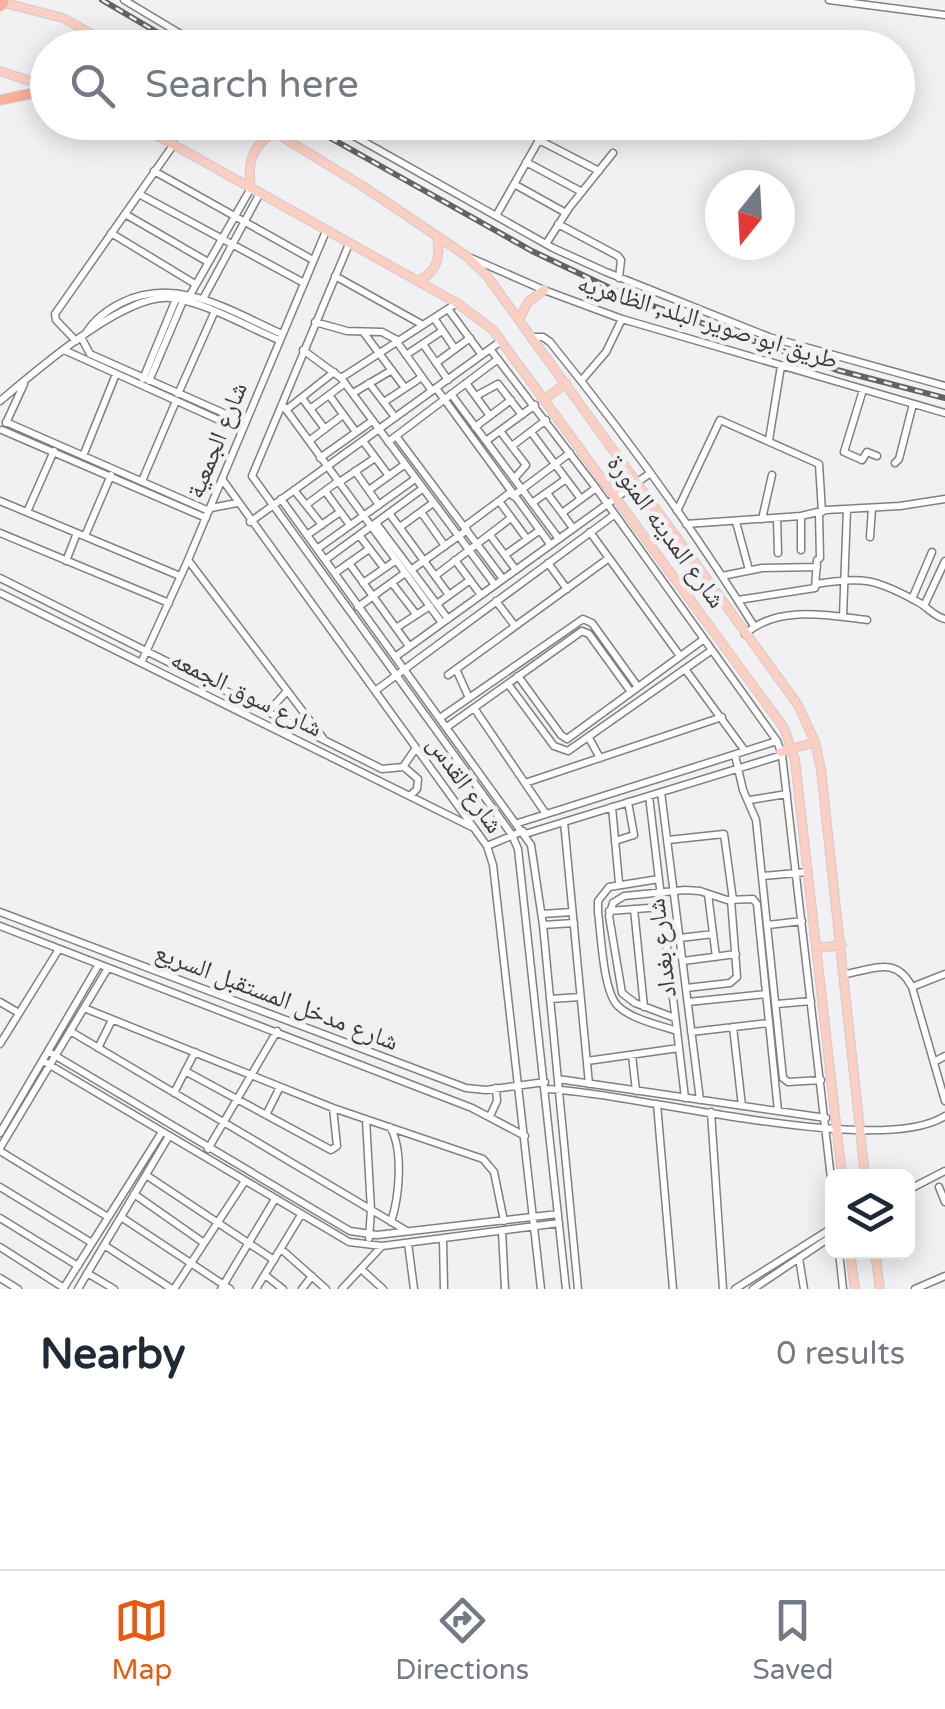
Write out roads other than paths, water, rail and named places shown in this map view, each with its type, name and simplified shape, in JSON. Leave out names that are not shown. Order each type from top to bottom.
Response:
[{"type":"highway","points":[[0,100],[30,93]]},
{"type":"main road","points":[[1,3],[63,18],[85,30]]},
{"type":"main road","points":[[0,71],[30,82]]},
{"type":"main road","name":"شارع المدينه المنورة","points":[[167,140],[485,323],[546,399],[784,728],[793,748],[841,1169]]},
{"type":"main road","points":[[255,190],[248,172],[252,155],[263,140]]},
{"type":"main road","name":"شارع المدينه المنورة","points":[[287,140],[437,236],[496,286],[792,695],[815,742],[846,974],[865,1169]]},
{"type":"main road","points":[[417,282],[437,264],[437,236]]},
{"type":"main road","points":[[520,320],[528,302],[544,290]]},
{"type":"main road","points":[[546,399],[566,383]]},
{"type":"main road","points":[[545,419],[554,410]]},
{"type":"main road","points":[[597,425],[608,417]]},
{"type":"main road","points":[[680,607],[692,600]]},
{"type":"main road","points":[[719,637],[738,624]]},
{"type":"main road","points":[[725,668],[736,661]]},
{"type":"main road","points":[[782,754],[815,742]]},
{"type":"main road","points":[[817,948],[842,945]]},
{"type":"main road","points":[[813,1016],[826,1016]]},
{"type":"main road","points":[[851,1259],[854,1289]]},
{"type":"main road","points":[[876,1259],[880,1289]]},
{"type":"street","points":[[124,0],[174,30]]},
{"type":"street","points":[[829,0],[945,15]]},
{"type":"street","points":[[361,140],[546,244],[619,278],[769,337],[945,386]]},
{"type":"street","points":[[496,216],[539,140],[598,171]]},
{"type":"street","points":[[174,144],[54,315],[81,337],[90,354],[177,398]]},
{"type":"street","points":[[546,244],[566,212],[613,154]]},
{"type":"street","points":[[526,162],[582,192]]},
{"type":"street","points":[[154,171],[314,260]]},
{"type":"street","points":[[514,184],[566,212]]},
{"type":"street","points":[[146,380],[183,298],[196,284],[235,216],[255,190]]},
{"type":"street","points":[[205,303],[255,190]]},
{"type":"street","points":[[139,194],[304,283]]},
{"type":"street","points":[[125,214],[208,262]]},
{"type":"street","points":[[558,224],[618,256],[619,278]]},
{"type":"street","name":"شارع الجمعية","points":[[141,663],[326,231]]},
{"type":"street","points":[[111,233],[196,284]]},
{"type":"street","name":"شارع الجمعية","points":[[272,505],[252,474],[284,406],[349,244]]},
{"type":"street","name":"طريق ابو صوير البلد, الظاهريه","points":[[464,256],[622,319],[945,412]]},
{"type":"street","points":[[335,276],[423,326]]},
{"type":"street","points":[[0,401],[124,306],[156,292],[205,303],[280,337]]},
{"type":"street","points":[[124,306],[183,298]]},
{"type":"street","points":[[205,303],[214,313],[280,337]]},
{"type":"street","points":[[310,408],[343,380],[457,304]]},
{"type":"street","points":[[448,310],[482,355]]},
{"type":"street","points":[[142,482],[214,313]]},
{"type":"street","points":[[434,318],[455,349]]},
{"type":"street","points":[[581,380],[606,352],[622,319]]},
{"type":"street","points":[[315,322],[347,332],[382,332],[398,342],[434,390],[448,397],[476,426],[559,539]]},
{"type":"street","points":[[406,355],[442,330]]},
{"type":"street","points":[[364,332],[406,388]]},
{"type":"street","points":[[531,337],[550,342],[581,380],[686,524],[754,626]]},
{"type":"street","points":[[436,363],[470,338]]},
{"type":"street","points":[[250,522],[501,341]]},
{"type":"street","points":[[423,344],[448,380]]},
{"type":"street","points":[[490,349],[536,405],[777,741],[782,754],[830,1169]]},
{"type":"street","points":[[64,350],[242,426]]},
{"type":"street","points":[[304,350],[343,380],[495,585]]},
{"type":"street","points":[[388,442],[498,359]]},
{"type":"street","points":[[769,440],[781,366]]},
{"type":"street","points":[[353,393],[392,370]]},
{"type":"street","points":[[84,456],[117,371]]},
{"type":"street","points":[[334,372],[284,406],[362,516],[373,525],[445,621]]},
{"type":"street","points":[[384,402],[422,377]]},
{"type":"street","points":[[25,381],[3,428],[208,512],[237,503]]},
{"type":"street","points":[[370,382],[395,417]]},
{"type":"street","points":[[466,383],[490,416]]},
{"type":"street","points":[[476,396],[496,384],[522,415]]},
{"type":"street","points":[[863,390],[844,452],[863,460],[867,452],[877,456]]},
{"type":"street","points":[[329,394],[356,432]]},
{"type":"street","points":[[448,397],[492,466],[551,545]]},
{"type":"street","points":[[301,398],[324,429]]},
{"type":"street","points":[[476,426],[511,400]]},
{"type":"street","points":[[895,463],[912,404]]},
{"type":"street","points":[[486,442],[536,405]]},
{"type":"street","points":[[308,441],[344,414]]},
{"type":"street","points":[[512,446],[545,419]]},
{"type":"street","points":[[320,458],[372,421]]},
{"type":"street","points":[[676,511],[717,422],[769,440],[818,464],[820,513],[814,589],[738,600]]},
{"type":"street","points":[[500,432],[527,467],[514,478]]},
{"type":"street","points":[[531,432],[581,498]]},
{"type":"street","points":[[396,436],[503,579]]},
{"type":"street","points":[[363,440],[389,476]]},
{"type":"street","points":[[54,448],[84,456],[111,473],[142,482],[174,500]]},
{"type":"street","points":[[27,512],[54,448]]},
{"type":"street","points":[[358,607],[570,453]]},
{"type":"street","points":[[306,505],[375,458]]},
{"type":"street","points":[[492,466],[500,460]]},
{"type":"street","points":[[369,490],[404,465]]},
{"type":"street","points":[[355,471],[379,505]]},
{"type":"street","points":[[66,561],[111,473]]},
{"type":"street","points":[[395,657],[649,474]]},
{"type":"street","points":[[762,519],[772,475]]},
{"type":"street","name":"شارع القدس","points":[[222,479],[487,846],[493,865],[520,1085],[540,1289]]},
{"type":"street","points":[[314,562],[350,525],[415,479]]},
{"type":"street","points":[[532,503],[566,479]]},
{"type":"street","points":[[562,512],[596,488]]},
{"type":"street","points":[[321,555],[359,535],[422,489]]},
{"type":"street","points":[[294,490],[322,525]]},
{"type":"street","points":[[325,491],[350,525]]},
{"type":"street","points":[[547,493],[574,528]]},
{"type":"street","points":[[686,524],[801,516],[945,499]]},
{"type":"street","points":[[281,500],[522,829],[536,861],[578,1289]]},
{"type":"street","points":[[0,501],[180,576]]},
{"type":"street","points":[[400,528],[420,512],[446,502]]},
{"type":"street","points":[[499,502],[527,540]]},
{"type":"street","name":"شارع القدس","points":[[272,505],[512,835],[522,864],[566,1289]]},
{"type":"street","points":[[870,537],[872,508]]},
{"type":"street","points":[[844,617],[847,509]]},
{"type":"street","points":[[307,536],[340,512]]},
{"type":"street","points":[[420,512],[445,546]]},
{"type":"street","points":[[389,513],[449,595]]},
{"type":"street","points":[[375,691],[614,514]]},
{"type":"street","points":[[800,550],[801,516]]},
{"type":"street","points":[[435,576],[511,518]]},
{"type":"street","points":[[777,518],[778,553]]},
{"type":"street","points":[[736,522],[749,570]]},
{"type":"street","points":[[373,525],[395,561],[408,572]]},
{"type":"street","points":[[505,555],[540,530]]},
{"type":"street","points":[[590,532],[683,670],[746,751]]},
{"type":"street","points":[[0,534],[169,602]]},
{"type":"street","points":[[490,534],[516,570]]},
{"type":"street","points":[[359,535],[384,568]]},
{"type":"street","points":[[334,574],[370,549]]},
{"type":"street","points":[[912,599],[932,552]]},
{"type":"street","points":[[533,558],[567,588]]},
{"type":"street","points":[[448,675],[609,558]]},
{"type":"street","points":[[188,560],[325,741]]},
{"type":"street","points":[[455,560],[481,595]]},
{"type":"street","points":[[363,582],[395,561]]},
{"type":"street","points":[[924,606],[945,561]]},
{"type":"street","points":[[349,563],[409,646]]},
{"type":"street","points":[[722,576],[749,570],[817,566]]},
{"type":"street","name":"شارع سوق الجمعه","points":[[0,578],[382,769],[403,767]]},
{"type":"street","points":[[816,584],[846,579],[874,581],[945,619]]},
{"type":"street","points":[[386,644],[416,614],[470,580]]},
{"type":"street","points":[[392,583],[416,614]]},
{"type":"street","points":[[3,594],[13,585]]},
{"type":"street","name":"شارع سوق الجمعه","points":[[3,594],[476,829]]},
{"type":"street","points":[[496,601],[515,626]]},
{"type":"street","points":[[745,634],[766,620],[797,615],[867,620]]},
{"type":"street","points":[[440,718],[582,619],[592,623],[634,690]]},
{"type":"street","points":[[447,727],[585,631],[634,690]]},
{"type":"street","points":[[518,676],[563,737],[570,738],[704,639]]},
{"type":"street","points":[[508,684],[554,746],[563,751],[576,747],[712,650]]},
{"type":"street","points":[[456,669],[469,698]]},
{"type":"street","points":[[268,712],[288,691]]},
{"type":"street","points":[[621,700],[628,710]]},
{"type":"street","points":[[474,708],[546,814]]},
{"type":"street","points":[[525,783],[722,718]]},
{"type":"street","points":[[591,722],[598,732]]},
{"type":"street","points":[[589,738],[600,758]]},
{"type":"street","points":[[487,846],[546,814],[777,741]]},
{"type":"street","points":[[576,747],[586,762]]},
{"type":"street","points":[[410,795],[418,782],[403,767],[416,748]]},
{"type":"street","points":[[735,754],[756,820],[784,1080],[821,1080]]},
{"type":"street","points":[[522,829],[564,822],[782,754]]},
{"type":"street","name":"شارع بغداد","points":[[661,792],[700,1100]]},
{"type":"street","points":[[750,800],[786,794]]},
{"type":"street","name":"شارع بغداد","points":[[648,796],[679,1048],[683,1097],[680,1108]]},
{"type":"street","points":[[616,841],[634,835],[628,802]]},
{"type":"street","points":[[612,807],[619,883]]},
{"type":"street","points":[[564,822],[589,1084]]},
{"type":"street","points":[[668,840],[724,834],[738,973],[733,982],[686,988]]},
{"type":"street","points":[[522,864],[536,861]]},
{"type":"street","points":[[764,876],[808,872]]},
{"type":"street","points":[[658,879],[619,883],[604,890],[598,906],[611,997],[626,1012],[676,1031]]},
{"type":"street","points":[[622,993],[609,912],[613,903],[624,896],[674,890],[732,900],[750,897],[757,904],[778,1111]]},
{"type":"street","points":[[708,893],[716,957]]},
{"type":"street","points":[[609,912],[662,906]]},
{"type":"street","points":[[634,909],[644,1006]]},
{"type":"street","name":"شارع مدخل المستقبل السريع","points":[[0,912],[476,1090],[545,1086],[827,1129],[894,1128],[945,1116]]},
{"type":"street","points":[[542,914],[572,912]]},
{"type":"street","points":[[768,925],[802,921]]},
{"type":"street","points":[[543,925],[574,923]]},
{"type":"street","name":"شارع مدخل المستقبل السريع","points":[[0,926],[490,1116],[524,1136]]},
{"type":"street","points":[[680,938],[713,934]]},
{"type":"street","points":[[0,1044],[60,949]]},
{"type":"street","points":[[53,1054],[84,1008],[108,954]]},
{"type":"street","points":[[682,962],[736,954]]},
{"type":"street","points":[[532,962],[546,960]]},
{"type":"street","points":[[103,966],[0,1150],[108,1217]]},
{"type":"street","points":[[846,974],[892,966],[903,971],[912,987],[945,1101]]},
{"type":"street","points":[[912,987],[945,974]]},
{"type":"street","points":[[670,978],[684,977]]},
{"type":"street","points":[[611,997],[622,993]]},
{"type":"street","points":[[622,993],[675,1018]]},
{"type":"street","points":[[688,1002],[766,994]]},
{"type":"street","points":[[550,999],[580,997]]},
{"type":"street","points":[[777,1004],[811,1001]]},
{"type":"street","points":[[0,1002],[20,1013]]},
{"type":"street","points":[[84,1008],[333,1108],[488,1162],[494,1172],[504,1220]]},
{"type":"street","points":[[98,1048],[112,1020]]},
{"type":"street","points":[[691,1032],[769,1023]]},
{"type":"street","points":[[733,1028],[742,1106]]},
{"type":"street","points":[[70,1031],[408,1231]]},
{"type":"street","points":[[208,1149],[277,1031]]},
{"type":"street","points":[[586,1062],[679,1048]]},
{"type":"street","points":[[174,1093],[195,1052]]},
{"type":"street","points":[[53,1054],[208,1149],[340,1238],[382,1246],[502,1231],[558,1218]]},
{"type":"street","points":[[632,1055],[636,1091]]},
{"type":"street","points":[[934,1062],[945,1056]]},
{"type":"street","points":[[47,1064],[275,1199],[344,1229],[369,1235],[504,1220],[534,1222]]},
{"type":"street","points":[[0,1132],[47,1064]]},
{"type":"street","points":[[186,1071],[332,1150],[337,1146],[333,1108]]},
{"type":"street","points":[[558,1080],[826,1118]]},
{"type":"street","points":[[266,1115],[280,1086]]},
{"type":"street","points":[[490,1116],[495,1107],[496,1088]]},
{"type":"street","points":[[110,1100],[115,1092]]},
{"type":"street","points":[[657,1104],[673,1289]]},
{"type":"street","points":[[711,1112],[723,1289]]},
{"type":"street","points":[[366,1119],[371,1210],[368,1246]]},
{"type":"street","points":[[549,1128],[562,1126]]},
{"type":"street","points":[[390,1127],[396,1140],[398,1192],[391,1222]]},
{"type":"street","points":[[78,1289],[146,1175],[165,1134]]},
{"type":"street","points":[[0,1247],[64,1288],[165,1134]]},
{"type":"street","points":[[915,1187],[945,1172]]},
{"type":"street","points":[[146,1175],[274,1260]]},
{"type":"street","points":[[104,1245],[173,1289],[245,1181]]},
{"type":"street","points":[[0,1186],[92,1244]]},
{"type":"street","points":[[940,1187],[945,1202]]},
{"type":"street","points":[[134,1194],[204,1243]]},
{"type":"street","points":[[121,1217],[225,1288],[275,1199]]},
{"type":"street","points":[[256,1289],[281,1249],[298,1209]]},
{"type":"street","points":[[0,1218],[78,1266]]},
{"type":"street","points":[[502,1231],[505,1289]]},
{"type":"street","points":[[735,1289],[825,1232]]},
{"type":"street","points":[[443,1238],[444,1289]]},
{"type":"street","points":[[756,1288],[825,1241]]},
{"type":"street","points":[[408,1243],[414,1289]]},
{"type":"street","points":[[342,1289],[382,1246]]},
{"type":"street","points":[[281,1249],[326,1289]]},
{"type":"street","points":[[799,1258],[804,1289]]},
{"type":"street","points":[[840,1259],[843,1289]]},
{"type":"street","points":[[361,1268],[383,1289]]},
{"type":"street","points":[[88,1273],[114,1289]]},
{"type":"street","points":[[264,1275],[283,1289]]},
{"type":"street","points":[[302,1289],[312,1276]]},
{"type":"street","points":[[915,1289],[945,1276]]},
{"type":"street","points":[[0,1278],[18,1289]]},
{"type":"railway","points":[[102,0],[153,30]]},
{"type":"railway","points":[[334,140],[532,251],[633,299],[837,370],[945,398]]}]
